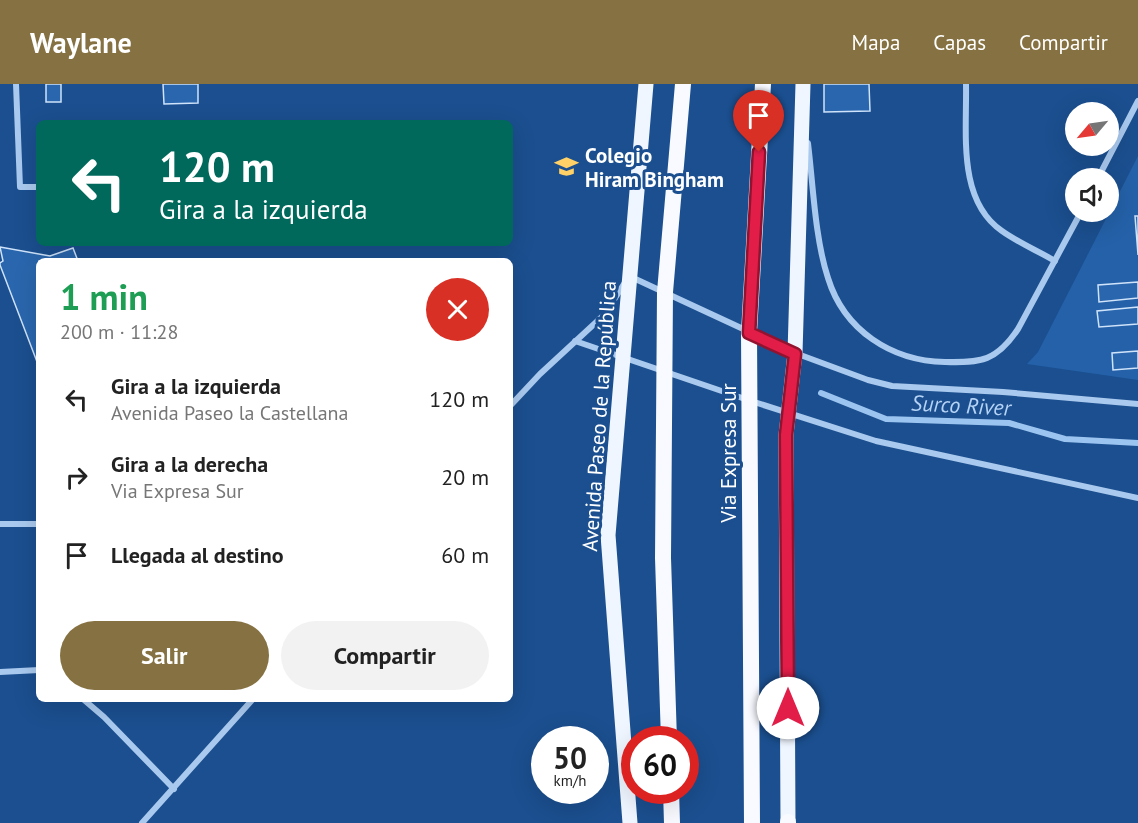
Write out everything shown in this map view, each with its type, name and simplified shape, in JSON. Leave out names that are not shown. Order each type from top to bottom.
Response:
[{"type":"highway","points":[[669,726],[663,558],[665,292],[683,84]]},
{"type":"highway","name":"Via Expresa Sur","points":[[752,823],[749,333],[763,84]]},
{"type":"highway","points":[[671,804],[672,823]]},
{"type":"main road","name":"Avenida Paseo de la República","points":[[630,823],[608,534],[646,84]]},
{"type":"main road","points":[[788,823],[786,435],[795,354],[803,84]]},
{"type":"street","points":[[16,84],[20,187],[36,187]]},
{"type":"street","points":[[966,84],[967,160],[970,186],[977,203],[988,219],[1001,231],[1055,261]]},
{"type":"street","points":[[1103,168],[1138,101]]},
{"type":"street","points":[[803,110],[824,263],[836,297],[867,337],[894,353],[940,362],[979,362],[993,357],[1008,345],[1018,330],[1076,222]]},
{"type":"street","points":[[513,403],[540,374],[605,314],[629,276],[795,354],[868,380],[892,386],[1003,392],[1138,404]]},
{"type":"street","points":[[575,341],[876,441],[1138,498]]},
{"type":"street","points":[[0,524],[36,524]]},
{"type":"street","points":[[0,672],[36,670]]},
{"type":"street","points":[[86,702],[174,789]]},
{"type":"street","points":[[142,823],[250,702]]},
{"type":"shaded area","points":[[1138,156],[1138,380],[1027,364],[1038,352],[1104,222],[1119,222],[1119,193]]},
{"type":"building","points":[[46,84],[61,84],[61,102],[46,102]]},
{"type":"building","points":[[163,84],[198,84],[198,103],[164,104]]},
{"type":"building","points":[[824,84],[869,84],[870,111],[824,112]]},
{"type":"building","points":[[1135,216],[1138,216],[1138,255]]},
{"type":"building","points":[[0,247],[50,256],[73,248],[77,258],[36,258],[36,359],[0,265],[3,261]]},
{"type":"building","points":[[1138,282],[1138,298],[1099,302],[1098,285]]},
{"type":"building","points":[[1138,307],[1138,324],[1099,327],[1097,311]]},
{"type":"building","points":[[1138,351],[1138,368],[1113,370],[1112,353]]},
{"type":"waterway","name":"Surco River","points":[[821,393],[886,419],[1009,423],[1065,439],[1138,443]]},
{"type":"place","name":"Colegio Hiram Bingham","points":[[567,167]]},
{"type":"route","points":[[759,152],[749,333],[795,354],[786,435],[788,708]]}]
